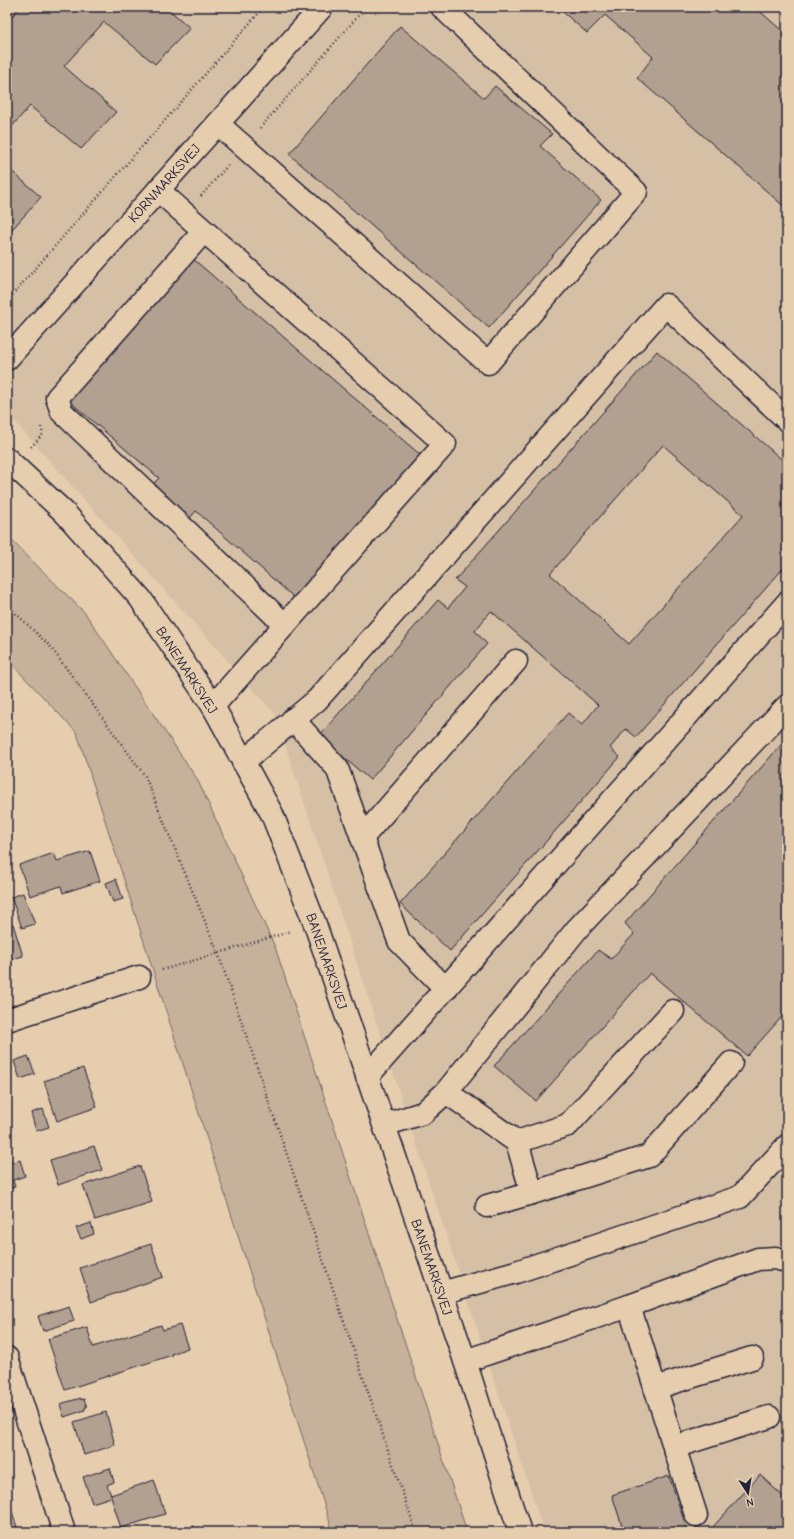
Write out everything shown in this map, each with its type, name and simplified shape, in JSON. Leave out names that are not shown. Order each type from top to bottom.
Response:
[{"type":"street","name":"KORNMARKSVEJ","points":[[7,359],[322,7]]},
{"type":"street","points":[[218,124],[488,363],[636,192],[442,7]]},
{"type":"street","points":[[158,190],[445,444],[213,706]]},
{"type":"street","points":[[204,231],[57,398],[62,412],[285,625]]},
{"type":"street","points":[[243,762],[322,694],[666,305],[787,420]]},
{"type":"street","name":"BANEMARKSVEJ","points":[[7,459],[65,513],[140,598],[213,706],[272,814],[315,924],[465,1361],[520,1532]]},
{"type":"street","points":[[367,1077],[787,603]]},
{"type":"street","points":[[362,838],[516,661]]},
{"type":"street","points":[[384,1125],[422,1112],[446,1092],[576,928],[787,706]]},
{"type":"street","points":[[293,720],[337,768],[399,941],[446,989]]},
{"type":"street","points":[[7,1020],[139,977]]},
{"type":"street","points":[[517,1142],[568,1125],[673,1011]]},
{"type":"street","points":[[487,1206],[649,1156],[731,1063]]},
{"type":"street","points":[[446,1092],[517,1142],[532,1193]]},
{"type":"street","points":[[441,1293],[516,1272],[740,1197],[787,1146]]},
{"type":"street","points":[[465,1361],[629,1306],[758,1259],[775,1258],[787,1261]]},
{"type":"street","points":[[629,1306],[696,1515]]},
{"type":"street","points":[[7,1358],[64,1532]]},
{"type":"street","points":[[655,1388],[752,1358]]},
{"type":"street","points":[[674,1447],[769,1417]]},
{"type":"path","points":[[7,301],[264,7]]},
{"type":"path","points":[[7,605],[50,646],[145,776],[218,953],[416,1532]]},
{"type":"path","points":[[139,977],[315,924]]},
{"type":"shaded area","points":[[7,7],[787,7],[787,1532],[544,1532],[275,714],[7,413]]},
{"type":"shaded area","points":[[7,536],[85,613],[197,779],[275,947],[467,1532],[333,1532],[77,733],[7,659]]},
{"type":"building","points":[[20,7],[166,7],[190,28],[155,64],[104,22],[64,66],[116,112],[81,149],[30,106],[7,132],[7,22]]},
{"type":"building","points":[[557,7],[755,7],[787,35],[787,209],[637,78],[653,57],[605,15],[587,33]]},
{"type":"building","points":[[400,26],[484,98],[495,86],[552,134],[540,146],[601,200],[489,328],[289,154]]},
{"type":"building","points":[[7,167],[41,197],[7,235]]},
{"type":"building","points":[[192,258],[424,458],[298,601],[196,511],[184,525],[152,485],[159,478],[69,401]]},
{"type":"building","points":[[657,351],[787,464],[787,564],[636,737],[626,729],[610,748],[620,757],[450,951],[400,904],[568,713],[582,725],[598,705],[491,611],[475,631],[487,644],[370,780],[319,736],[438,600],[448,608],[465,587],[455,580]],"holes":[[[663,445],[743,515],[629,644],[550,574]]]},
{"type":"building","points":[[787,738],[787,1011],[747,1056],[650,973],[536,1101],[494,1066],[598,950],[611,959],[634,934],[625,923]]},
{"type":"building","points":[[90,851],[100,881],[63,893],[61,886],[30,896],[19,865],[54,853],[57,861]]},
{"type":"building","points":[[116,879],[123,899],[113,902],[106,883]]},
{"type":"building","points":[[23,893],[35,924],[22,928],[11,897]]},
{"type":"building","points":[[13,924],[23,956],[10,960],[7,953],[7,926]]},
{"type":"building","points":[[28,1056],[35,1074],[20,1079],[14,1061]]},
{"type":"building","points":[[83,1068],[97,1107],[57,1121],[44,1081]]},
{"type":"building","points":[[43,1109],[49,1127],[36,1131],[31,1113]]},
{"type":"building","points":[[94,1146],[102,1170],[58,1185],[50,1160]]},
{"type":"building","points":[[7,1148],[12,1163],[20,1160],[25,1176],[13,1180],[15,1187],[7,1190]]},
{"type":"building","points":[[140,1166],[152,1202],[95,1220],[83,1185]]},
{"type":"building","points":[[91,1223],[94,1234],[81,1239],[76,1228]]},
{"type":"building","points":[[151,1244],[163,1277],[91,1302],[80,1268]]},
{"type":"building","points":[[69,1306],[74,1321],[43,1331],[38,1316]]},
{"type":"building","points":[[161,1325],[163,1330],[180,1325],[188,1348],[171,1354],[172,1355],[65,1390],[48,1339],[87,1327],[93,1347]]},
{"type":"building","points":[[81,1398],[81,1400],[84,1399],[87,1407],[85,1407],[85,1410],[64,1417],[60,1404]]},
{"type":"building","points":[[106,1412],[115,1445],[84,1455],[74,1422]]},
{"type":"building","points":[[110,1468],[114,1482],[107,1485],[111,1495],[154,1480],[165,1514],[121,1528],[111,1497],[92,1503],[83,1477]]},
{"type":"building","points":[[760,1475],[787,1500],[787,1532],[714,1532],[711,1529]]},
{"type":"building","points":[[669,1476],[688,1532],[624,1532],[612,1495]]},
{"type":"building","points":[[7,1497],[17,1527],[7,1530]]},
{"type":"building","points":[[194,1526],[196,1532],[173,1532]]}]
